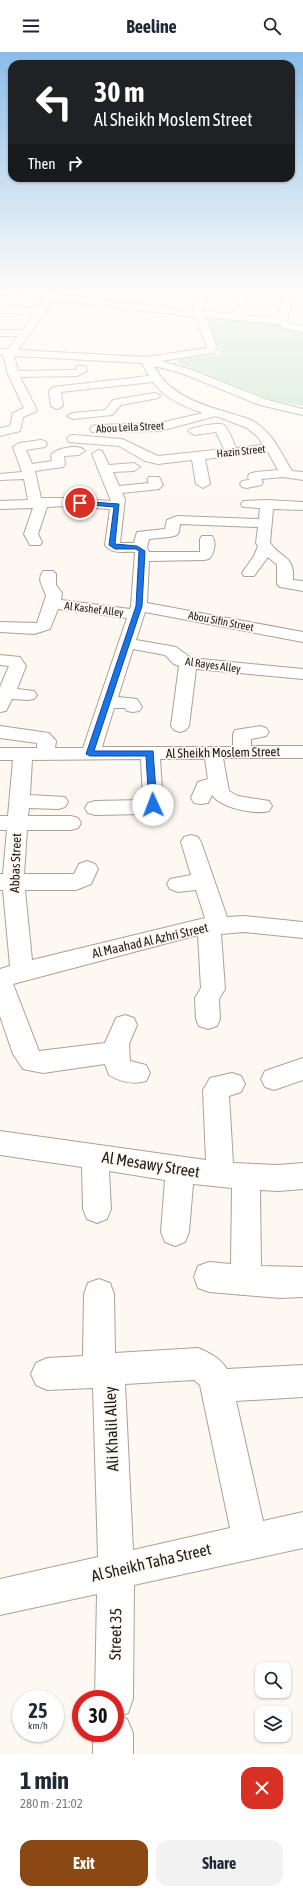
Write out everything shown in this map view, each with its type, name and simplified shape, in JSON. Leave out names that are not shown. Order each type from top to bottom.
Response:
[{"type":"street","points":[[16,425],[17,415],[31,410],[13,374],[81,371]]},
{"type":"street","points":[[152,371],[164,388],[176,397],[255,427],[262,433],[271,448]]},
{"type":"street","points":[[186,371],[264,403],[303,412]]},
{"type":"street","points":[[57,406],[55,391],[57,389],[156,378]]},
{"type":"street","points":[[139,380],[151,393],[165,404]]},
{"type":"street","points":[[113,406],[101,406],[101,400],[151,393]]},
{"type":"street","points":[[73,416],[104,414],[110,412],[117,402],[151,393]]},
{"type":"street","points":[[178,412],[191,420]]},
{"type":"street","name":"Abou Leila Street","points":[[122,443],[70,434],[78,431],[106,428],[160,427],[215,413]]},
{"type":"street","points":[[0,432],[16,425],[32,424]]},
{"type":"street","points":[[103,459],[122,443],[162,432],[160,427]]},
{"type":"street","points":[[186,433],[220,428],[232,452]]},
{"type":"street","name":"Hazin Street","points":[[122,443],[149,458],[165,463],[201,453],[232,452],[271,448],[285,475]]},
{"type":"street","points":[[35,542],[31,534],[38,503],[30,474],[19,447],[41,444]]},
{"type":"street","points":[[30,474],[58,464],[60,462],[57,455],[59,453],[79,451]]},
{"type":"street","points":[[201,453],[202,484]]},
{"type":"street","points":[[103,459],[134,467]]},
{"type":"street","points":[[103,459],[117,498],[109,550],[204,556],[207,552],[207,539]]},
{"type":"street","points":[[3,477],[30,474],[62,476]]},
{"type":"street","points":[[247,484],[256,482],[254,477],[256,476],[303,476]]},
{"type":"street","points":[[0,505],[92,503],[117,498],[154,486],[156,485],[154,480]]},
{"type":"street","points":[[117,498],[161,496]]},
{"type":"street","points":[[248,504],[303,506]]},
{"type":"street","points":[[266,504],[263,543],[284,565],[285,584],[303,586]]},
{"type":"street","points":[[90,754],[138,610],[142,535],[170,534],[172,531],[189,520],[264,524]]},
{"type":"street","points":[[249,573],[258,560],[270,551],[297,556]]},
{"type":"street","points":[[0,627],[34,629],[44,626],[54,593],[48,586],[48,574]]},
{"type":"street","points":[[169,611],[176,596]]},
{"type":"street","name":"Al Kashef Alley","points":[[51,603],[138,610]]},
{"type":"street","name":"Abou Sifin Street","points":[[138,610],[169,611],[303,637]]},
{"type":"street","name":"Al Rayes Alley","points":[[127,644],[170,651],[180,660],[188,663],[229,669],[303,674]]},
{"type":"street","points":[[0,660],[14,661],[18,664],[4,690],[28,695]]},
{"type":"street","points":[[180,726],[188,663]]},
{"type":"street","points":[[107,702],[131,703],[133,707]]},
{"type":"street","points":[[0,732],[42,737],[47,741],[45,754]]},
{"type":"street","points":[[242,752],[242,734],[260,732]]},
{"type":"street","name":"Al Sheikh Moslem Street","points":[[0,754],[303,752]]},
{"type":"street","points":[[96,808],[146,807],[153,805],[150,753]]},
{"type":"street","points":[[213,753],[220,793],[226,798],[262,806]]},
{"type":"street","name":"Abbas Street","points":[[23,754],[19,801],[8,823],[6,882],[11,977],[26,1054],[32,1061],[43,1062],[118,1052]]},
{"type":"street","points":[[201,798],[205,786],[218,786]]},
{"type":"street","points":[[19,801],[58,802]]},
{"type":"street","points":[[8,823],[71,823]]},
{"type":"street","points":[[191,842],[204,881],[214,925],[213,989],[207,998],[208,1019]]},
{"type":"street","points":[[6,882],[76,882],[83,879],[86,869]]},
{"type":"street","points":[[178,884],[204,881]]},
{"type":"street","name":"Al Maahad Al Azhri Street","points":[[0,978],[11,977],[186,929],[214,925],[244,924],[303,930]]},
{"type":"street","points":[[125,1025],[118,1044],[118,1067],[125,1071],[137,1073]]},
{"type":"street","points":[[274,1079],[303,1069]]},
{"type":"street","points":[[232,1084],[219,1086],[216,1090],[233,1176],[246,1280]]},
{"type":"street","name":"Al Mesawy Street","points":[[0,1143],[233,1176],[303,1176]]},
{"type":"street","points":[[95,1156],[97,1209]]},
{"type":"street","points":[[175,1232],[180,1169]]},
{"type":"street","points":[[209,1277],[303,1282]]},
{"type":"street","points":[[47,1374],[106,1372],[99,1294]]},
{"type":"street","name":"Ali Khalil Alley","points":[[116,1570],[109,1383],[106,1372],[118,1368],[198,1364],[205,1367],[211,1373],[216,1386],[250,1540]]},
{"type":"street","points":[[216,1386],[303,1381]]},
{"type":"street","name":"Al Sheikh Taha Street","points":[[0,1597],[250,1540],[303,1530]]},
{"type":"street","name":"Street 35","points":[[114,1690],[116,1570]]},
{"type":"street","points":[[113,1742],[113,1754]]},
{"type":"green space","points":[[200,371],[303,371],[303,406],[272,400]]},
{"type":"route","points":[[80,503],[117,506],[112,545],[115,547],[142,549],[139,606],[90,754],[150,753],[153,805]]}]
